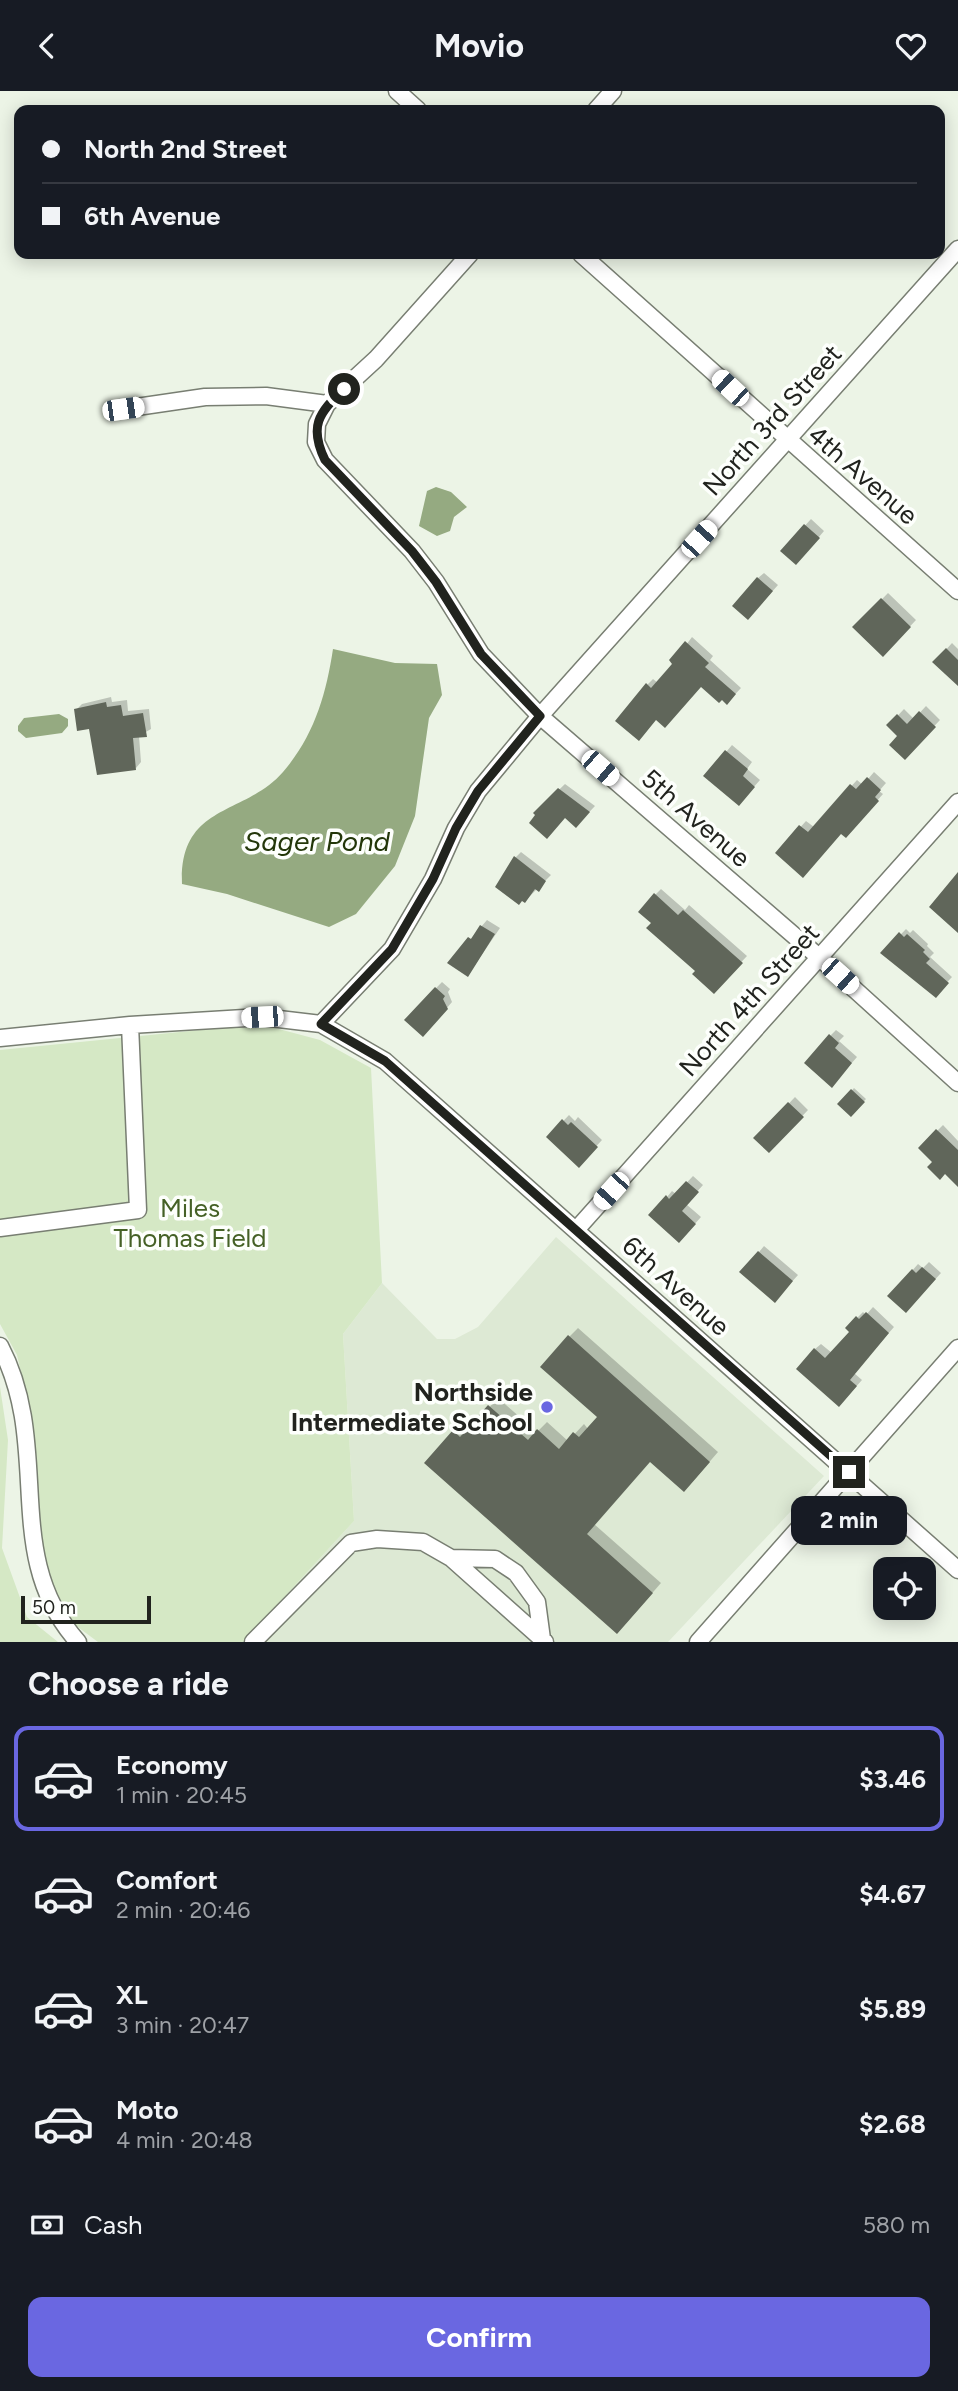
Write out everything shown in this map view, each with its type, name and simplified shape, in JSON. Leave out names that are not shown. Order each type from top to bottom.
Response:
[{"type":"street","points":[[397,91],[412,105]]},
{"type":"street","points":[[600,105],[613,91]]},
{"type":"street","name":"North 3rd Street","points":[[321,1024],[392,949],[433,879],[456,828],[478,791],[540,716],[958,249]]},
{"type":"street","points":[[123,409],[218,397],[266,396],[327,404],[376,359],[466,259]]},
{"type":"street","name":"4th Avenue","points":[[587,259],[958,591]]},
{"type":"street","name":"5th Avenue","points":[[327,404],[317,424],[316,442],[325,460],[412,551],[436,582],[481,654],[540,716],[820,958],[958,1083]]},
{"type":"street","name":"North 4th Street","points":[[576,1230],[958,802]]},
{"type":"street","points":[[0,1038],[130,1025],[262,1017],[321,1024]]},
{"type":"street","name":"6th Avenue","points":[[321,1024],[385,1061],[958,1570]]},
{"type":"street","points":[[0,1228],[138,1210],[130,1025]]},
{"type":"street","points":[[0,1346],[17,1396],[21,1423],[15,1520],[21,1560],[36,1598],[61,1629],[78,1642]]},
{"type":"street","points":[[698,1642],[958,1348]]},
{"type":"street","points":[[253,1642],[351,1543],[377,1539],[423,1542],[452,1558],[543,1640]]},
{"type":"street","points":[[452,1558],[495,1559],[516,1573],[537,1602],[543,1640]]},
{"type":"shaded area","name":"Northside Intermediate School","points":[[556,1237],[824,1476],[668,1642],[243,1642],[354,1521],[343,1334],[382,1283],[437,1339],[455,1339],[478,1327]]},
{"type":"green space","name":"Miles Thomas Field","points":[[220,1028],[275,1028],[320,1040],[371,1068],[382,1283],[343,1334],[354,1521],[243,1642],[98,1642],[59,1613],[36,1575],[28,1476],[32,1421],[17,1355],[0,1324],[0,1050]]},
{"type":"green space","points":[[0,1387],[8,1440],[2,1548],[27,1617],[58,1642],[0,1642]]},
{"type":"water","points":[[436,487],[451,492],[467,507],[454,517],[450,531],[437,536],[419,526],[427,491]]},
{"type":"water","name":"Sager Pond","points":[[333,649],[395,663],[437,664],[442,695],[429,718],[415,816],[395,866],[356,914],[329,927],[227,894],[182,884],[184,858],[191,839],[203,825],[217,814],[268,786],[283,772],[303,744],[322,699]]},
{"type":"water","points":[[59,714],[68,719],[68,726],[62,733],[26,738],[18,731],[24,718]]},
{"type":"building","points":[[804,524],[820,538],[796,565],[780,551]]},
{"type":"building","points":[[757,577],[773,591],[748,620],[732,606]]},
{"type":"building","points":[[881,598],[911,627],[883,657],[852,627]]},
{"type":"building","points":[[685,641],[709,663],[705,667],[736,694],[727,705],[722,700],[719,703],[701,687],[665,728],[656,720],[639,741],[615,721],[646,683],[651,688],[672,664],[669,660]]},
{"type":"building","points":[[946,648],[958,660],[958,686],[932,662]]},
{"type":"building","points":[[106,702],[107,707],[121,705],[123,716],[143,713],[147,737],[133,738],[136,770],[97,775],[89,729],[77,731],[74,709]]},
{"type":"building","points":[[919,711],[936,727],[905,760],[889,745],[897,736],[886,725],[897,714],[907,724]]},
{"type":"building","points":[[725,750],[748,769],[743,776],[755,787],[739,806],[703,776]]},
{"type":"building","points":[[867,777],[881,790],[875,797],[879,801],[846,838],[841,834],[803,878],[775,853],[799,825],[808,832],[850,784],[856,789]]},
{"type":"building","points":[[558,788],[590,812],[576,828],[565,818],[547,839],[529,823],[535,815],[533,813]]},
{"type":"building","points":[[514,856],[546,881],[539,892],[535,889],[525,903],[522,901],[519,905],[495,887]]},
{"type":"building","points":[[958,872],[958,933],[929,907]]},
{"type":"building","points":[[654,893],[678,915],[683,910],[743,963],[714,994],[692,974],[695,971],[646,928],[651,923],[638,912]]},
{"type":"building","points":[[480,925],[495,934],[468,977],[447,963],[468,937],[471,939]]},
{"type":"building","points":[[899,932],[904,937],[907,934],[925,950],[923,952],[930,959],[926,963],[949,983],[936,998],[880,953]]},
{"type":"building","points":[[435,987],[445,996],[443,999],[448,1009],[423,1037],[404,1020]]},
{"type":"building","points":[[829,1034],[839,1043],[835,1048],[852,1063],[832,1088],[804,1063]]},
{"type":"building","points":[[851,1089],[865,1102],[851,1117],[837,1104]]},
{"type":"building","points":[[788,1102],[804,1117],[769,1153],[753,1138]]},
{"type":"building","points":[[562,1119],[568,1125],[571,1122],[598,1147],[579,1168],[546,1137]]},
{"type":"building","points":[[936,1129],[958,1150],[958,1187],[945,1174],[940,1180],[927,1167],[932,1162],[918,1148]]},
{"type":"building","points":[[686,1181],[699,1192],[682,1211],[696,1224],[679,1243],[648,1215],[666,1195],[669,1199]]},
{"type":"building","points":[[758,1251],[793,1281],[775,1303],[739,1272]]},
{"type":"building","points":[[922,1267],[936,1279],[906,1313],[887,1296],[912,1269],[916,1273]]},
{"type":"building","points":[[866,1312],[889,1333],[850,1380],[857,1386],[839,1407],[796,1369],[814,1348],[825,1358],[849,1332],[845,1328],[856,1316],[859,1319]]},
{"type":"building","points":[[568,1335],[710,1462],[684,1492],[650,1462],[587,1534],[653,1593],[617,1634],[424,1463],[453,1430],[460,1437],[488,1405],[528,1440],[537,1429],[559,1449],[573,1432],[579,1437],[597,1417],[540,1367]]},
{"type":"place","name":"Northside Intermediate School","points":[[547,1407]]},
{"type":"route","points":[[344,389],[327,404],[317,424],[316,442],[325,460],[412,551],[436,582],[481,654],[540,716],[478,791],[456,828],[433,879],[392,949],[321,1024],[357,1042],[385,1061],[849,1472]]}]
